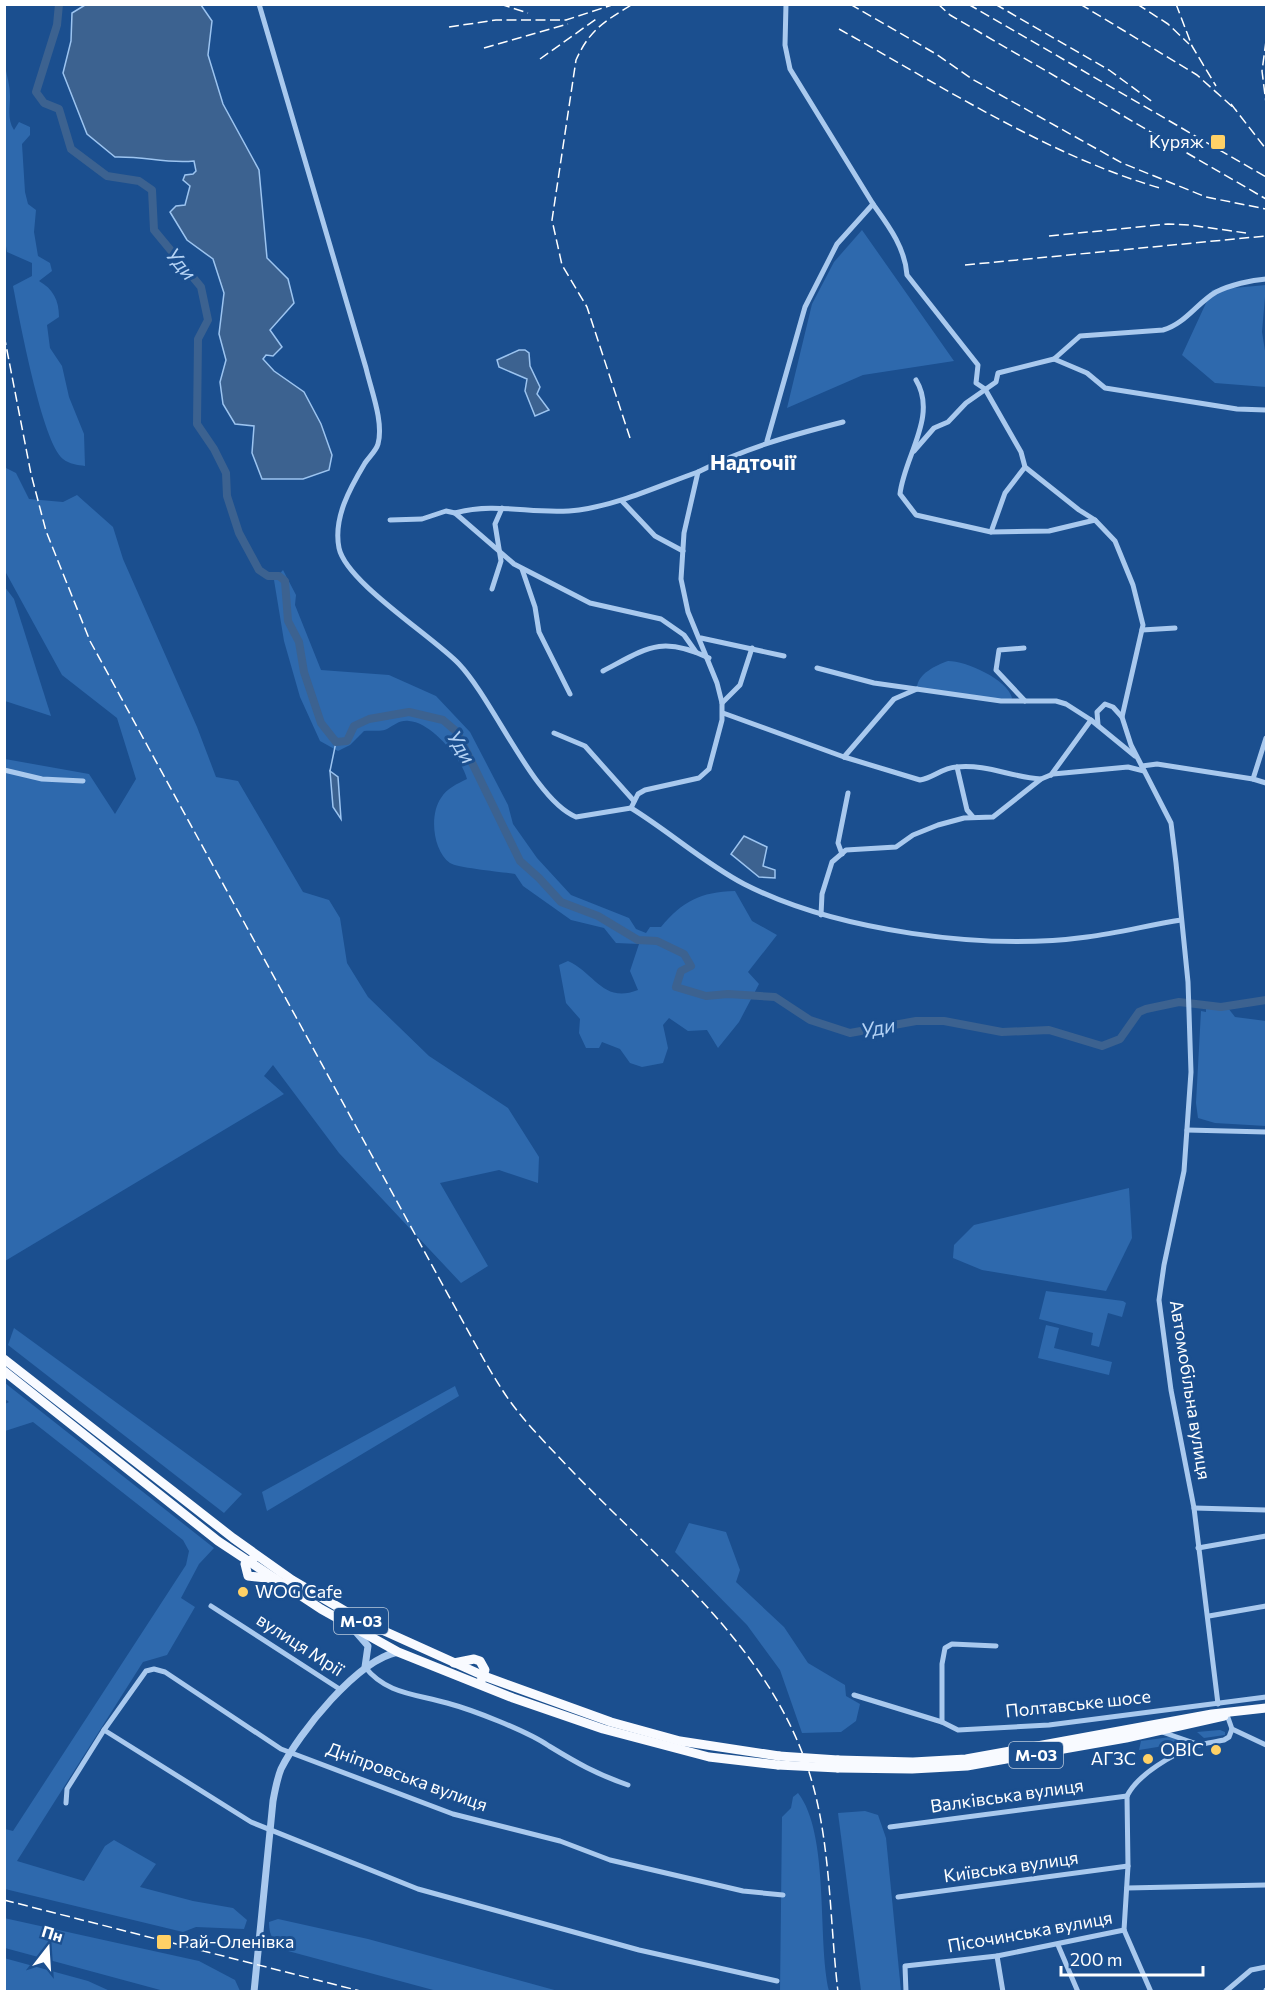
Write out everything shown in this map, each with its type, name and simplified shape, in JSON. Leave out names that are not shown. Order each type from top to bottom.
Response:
[{"type":"highway","name":"М-03","points":[[4,1359],[262,1559],[362,1621],[484,1676],[548,1700],[642,1731],[712,1748],[779,1760]]},
{"type":"highway","name":"М-03","points":[[4,1371],[218,1541],[353,1629],[398,1652],[476,1684],[603,1730],[649,1743],[709,1757],[912,1769],[967,1766],[1215,1720],[1229,1714]]},
{"type":"highway","points":[[248,1560],[262,1559]]},
{"type":"highway","points":[[476,1684],[484,1676]]},
{"type":"highway","name":"М-03","points":[[838,1764],[966,1759],[1212,1714],[1264,1710]]},
{"type":"street","points":[[259,4],[366,368],[376,413],[378,445],[365,463],[339,517],[338,541],[345,562],[385,601],[458,663],[475,682],[531,770],[560,809],[576,817],[586,817],[631,808],[714,867],[744,884],[821,915],[879,927],[972,940],[1086,937],[1181,920]]},
{"type":"street","points":[[786,4],[785,45],[790,69],[894,234],[906,262],[907,274],[978,365],[976,382],[986,389],[1022,452],[1025,467],[1095,520],[1115,541],[1133,585],[1142,630],[1122,717]]},
{"type":"street","points":[[767,441],[805,307],[837,244],[873,204]]},
{"type":"street","points":[[1095,520],[1049,531],[992,532],[916,515],[900,494],[904,472],[914,451],[934,428],[948,422],[966,403],[996,382],[998,373],[1054,359],[1080,336],[1173,327],[1216,292],[1255,280],[1266,279]]},
{"type":"street","points":[[1054,359],[1087,373],[1105,388],[1237,410],[1266,410]]},
{"type":"street","points":[[914,451],[923,398],[922,390],[916,380]]},
{"type":"street","points":[[455,513],[477,507],[549,512],[578,510],[622,501],[698,472],[767,441],[843,422]]},
{"type":"street","points":[[992,532],[1005,493],[1025,467]]},
{"type":"street","points":[[631,808],[638,794],[645,790],[699,778],[709,769],[723,713],[709,658],[688,612],[681,579],[684,533],[698,472]]},
{"type":"street","points":[[622,501],[655,536],[683,551]]},
{"type":"street","points":[[492,589],[501,561],[495,524],[502,508]]},
{"type":"street","points":[[390,520],[422,519],[446,511],[455,513],[522,569],[591,603],[661,619],[684,635],[696,652]]},
{"type":"street","points":[[522,569],[539,632],[570,694]]},
{"type":"street","points":[[1142,630],[1175,628]]},
{"type":"street","points":[[700,638],[784,656]]},
{"type":"street","points":[[603,671],[656,645],[668,645],[709,658]]},
{"type":"street","points":[[722,703],[740,685],[752,648]]},
{"type":"street","points":[[1024,648],[999,650],[996,670],[1026,701]]},
{"type":"street","points":[[817,668],[867,682],[1001,701],[1056,701],[1066,704],[1091,720],[1137,758]]},
{"type":"street","points":[[844,757],[894,699],[919,688]]},
{"type":"street","points":[[1098,725],[1097,712],[1105,704],[1113,707],[1122,717],[1137,758]]},
{"type":"street","points":[[723,713],[844,757],[920,780],[957,766],[984,766],[1023,778],[1041,779]]},
{"type":"street","points":[[1051,775],[1091,720]]},
{"type":"street","points":[[554,734],[585,746],[634,801]]},
{"type":"street","points":[[1253,779],[1266,738]]},
{"type":"street","name":"Автомобільна вулиця","points":[[1137,758],[1171,824],[1188,982],[1191,1027],[1184,1171],[1164,1265],[1160,1300],[1171,1390],[1194,1508],[1218,1704]]},
{"type":"street","points":[[821,915],[822,894],[832,862],[846,850],[896,846],[927,829],[973,817],[993,817],[1041,779],[1051,775],[1119,768],[1143,769],[1157,764],[1266,783]]},
{"type":"street","points":[[957,766],[967,810],[973,817]]},
{"type":"street","points":[[4,770],[42,779],[83,781]]},
{"type":"street","points":[[842,854],[838,843],[848,792]]},
{"type":"street","points":[[1187,1130],[1266,1132]]},
{"type":"street","name":"Автомобільна вулиця","points":[[1194,1508],[1266,1510]]},
{"type":"street","points":[[1198,1548],[1266,1536]]},
{"type":"street","name":"вулиця Мрії","points":[[212,1606],[341,1690]]},
{"type":"street","points":[[1209,1616],[1266,1606]]},
{"type":"street","points":[[353,1629],[369,1646],[365,1667],[375,1680],[393,1690],[450,1704],[529,1735],[600,1775],[628,1785]]},
{"type":"street","points":[[942,1722],[942,1664],[945,1648],[948,1644],[996,1646]]},
{"type":"street","points":[[254,1992],[276,1785],[292,1752],[341,1690],[365,1667],[387,1654],[398,1652]]},
{"type":"street","name":"Дніпровська вулиця","points":[[66,1803],[67,1789],[104,1730],[146,1671],[154,1669],[165,1672],[281,1749],[453,1814],[561,1842],[610,1860],[743,1891],[783,1895]]},
{"type":"street","name":"Полтавське шосе","points":[[854,1695],[942,1722],[958,1730],[1049,1725],[1266,1697]]},
{"type":"street","points":[[1151,1992],[1124,1930],[1128,1866],[1127,1796],[1133,1786],[1153,1770],[1200,1745],[1229,1737],[1233,1729],[1229,1714],[1218,1704]]},
{"type":"street","points":[[1233,1729],[1266,1745]]},
{"type":"street","points":[[104,1730],[212,1800],[270,1830],[418,1889],[639,1950],[777,1981]]},
{"type":"street","points":[[1158,1731],[1200,1745]]},
{"type":"street","name":"Валківська вулиця","points":[[891,1827],[1127,1796]]},
{"type":"street","name":"Київська вулиця","points":[[898,1897],[1128,1866]]},
{"type":"street","points":[[1127,1888],[1266,1885]]},
{"type":"street","name":"Пісочинська вулиця","points":[[906,1992],[905,1966],[997,1956],[1058,1946],[1124,1930]]},
{"type":"street","points":[[1058,1946],[1078,1992]]},
{"type":"street","points":[[997,1956],[1003,1992]]},
{"type":"street","points":[[1225,1992],[1244,1974],[1266,1967]]},
{"type":"shaded area","points":[[85,5],[201,5],[212,21],[208,55],[223,104],[259,170],[267,258],[288,279],[294,303],[270,330],[282,347],[273,356],[266,355],[263,359],[274,371],[304,392],[321,424],[332,455],[329,470],[303,479],[262,479],[252,453],[254,426],[235,424],[223,404],[220,382],[226,360],[219,334],[224,293],[213,259],[187,240],[170,212],[176,206],[185,205],[190,186],[183,180],[185,175],[196,171],[194,161],[174,162],[115,157],[87,134],[63,73],[71,41],[72,13]]},
{"type":"shaded area","points":[[5,66],[10,88],[10,122],[14,130],[19,122],[30,127],[30,135],[22,144],[25,192],[28,204],[36,210],[34,232],[38,256],[50,263],[52,271],[39,281],[51,291],[58,305],[59,317],[47,325],[50,348],[62,366],[69,397],[84,434],[85,466],[65,461],[55,448],[32,378],[20,324],[13,286],[32,276],[32,263],[7,252],[5,240]]},
{"type":"shaded area","points":[[862,230],[954,361],[863,375],[787,408],[812,304],[834,262]]},
{"type":"shaded area","points":[[1266,285],[1262,332],[1266,357],[1266,387],[1215,383],[1182,355],[1212,290]]},
{"type":"shaded area","points":[[519,350],[529,353],[530,366],[540,387],[537,394],[549,410],[535,416],[525,391],[527,379],[499,367],[497,360]]},
{"type":"shaded area","points":[[4,467],[16,473],[29,499],[63,502],[77,495],[113,527],[123,559],[197,727],[216,777],[238,781],[303,892],[329,900],[340,918],[347,963],[368,997],[429,1056],[508,1108],[539,1157],[538,1183],[499,1170],[440,1183],[488,1266],[461,1283],[339,1153],[273,1065],[264,1076],[284,1094],[5,1261],[5,759],[89,774],[115,814],[136,779],[117,718],[62,675],[5,571]]},
{"type":"shaded area","points":[[283,570],[296,595],[295,605],[321,670],[389,675],[436,696],[470,732],[508,805],[513,824],[537,858],[571,895],[629,918],[636,929],[646,933],[650,927],[661,927],[685,904],[693,900],[712,893],[735,891],[752,921],[777,935],[748,972],[759,984],[739,1022],[718,1048],[707,1030],[688,1031],[669,1018],[663,1025],[668,1048],[663,1063],[642,1067],[630,1063],[620,1049],[602,1042],[599,1048],[586,1048],[579,1033],[580,1019],[566,1003],[559,965],[568,961],[600,985],[616,993],[638,990],[630,971],[639,944],[616,943],[604,928],[571,920],[523,886],[515,874],[462,867],[450,863],[444,857],[435,832],[437,805],[446,792],[467,779],[452,752],[427,728],[418,723],[406,721],[385,730],[364,731],[350,745],[338,751],[320,741],[300,697],[284,641],[274,580]]},
{"type":"shaded area","points":[[4,586],[14,599],[51,716],[5,701]]},
{"type":"shaded area","points":[[948,661],[965,664],[985,672],[1002,684],[1012,698],[1010,701],[917,687],[924,674]]},
{"type":"shaded area","points":[[330,771],[338,777],[341,819],[333,807]]},
{"type":"shaded area","points":[[744,836],[767,847],[763,866],[775,870],[775,878],[759,877],[731,854]]},
{"type":"shaded area","points":[[1206,1008],[1228,1008],[1235,1017],[1266,1021],[1266,1126],[1215,1123],[1198,1118],[1196,1103],[1201,1011],[1206,1012]]},
{"type":"shaded area","points":[[1129,1188],[1132,1238],[1106,1291],[982,1270],[953,1258],[954,1245],[974,1225]]},
{"type":"shaded area","points":[[1046,1291],[1126,1303],[1122,1317],[1108,1313],[1099,1347],[1091,1345],[1093,1333],[1039,1319]]},
{"type":"shaded area","points":[[1046,1325],[1059,1328],[1054,1348],[1112,1362],[1109,1375],[1038,1358]]},
{"type":"shaded area","points":[[14,1328],[242,1494],[224,1513],[8,1345]]},
{"type":"shaded area","points":[[5,1383],[214,1548],[199,1564],[181,1598],[195,1607],[167,1655],[143,1662],[17,1861],[84,1881],[105,1846],[114,1840],[156,1864],[140,1887],[193,1901],[233,1908],[247,1920],[244,1929],[196,1927],[183,1932],[5,1889],[5,1829],[13,1831],[186,1565],[189,1551],[183,1540],[33,1422],[5,1431],[5,1404],[9,1402],[5,1399]]},
{"type":"shaded area","points":[[455,1386],[459,1396],[267,1511],[262,1492]]},
{"type":"shaded area","points":[[689,1523],[726,1532],[740,1570],[736,1582],[784,1627],[808,1663],[845,1685],[846,1696],[860,1704],[856,1721],[841,1732],[802,1733],[780,1670],[747,1625],[675,1552]]},
{"type":"shaded area","points":[[1220,1730],[1225,1732],[1225,1735],[1204,1738],[1197,1732]]},
{"type":"shaded area","points":[[1170,1737],[1189,1743],[1175,1750],[1170,1745],[1139,1750],[1141,1741]]},
{"type":"shaded area","points":[[798,1793],[808,1811],[815,1834],[829,1991],[780,1992],[782,1817],[791,1808],[793,1797]]},
{"type":"shaded area","points":[[865,1811],[878,1815],[886,1838],[901,1991],[861,1991],[838,1813]]},
{"type":"shaded area","points":[[4,1918],[199,1961],[235,1980],[240,1991],[164,1991],[5,1948]]},
{"type":"shaded area","points":[[278,1919],[368,1939],[558,1991],[437,1991],[288,1951],[276,1943],[270,1932],[269,1922]]},
{"type":"shaded area","points":[[4,1958],[88,1981],[110,1991],[5,1991]]},
{"type":"waterway","name":"Уди","points":[[59,4],[57,25],[36,92],[44,103],[59,109],[71,149],[107,176],[139,181],[152,190],[154,230],[201,287],[208,320],[198,339],[197,424],[214,449],[226,473],[227,496],[239,533],[259,570],[268,576],[279,576],[285,581],[288,621],[299,642],[304,672],[321,723],[336,742],[347,741],[354,726],[369,719],[409,712],[443,720],[457,732],[520,861],[561,902],[598,916],[638,940],[657,941],[684,954],[691,966],[681,971],[676,987],[706,996],[728,994],[775,997],[810,1020],[850,1033],[916,1021],[944,1021],[1002,1032],[1049,1030],[1102,1046],[1120,1039],[1139,1012],[1146,1009],[1179,1002],[1221,1007],[1266,1000]]},
{"type":"waterway","points":[[330,771],[336,742]]},
{"type":"railway","points":[[500,4],[528,13]]},
{"type":"railway","points":[[449,27],[496,20],[566,20],[615,4]]},
{"type":"railway","points":[[630,438],[587,307],[562,265],[552,220],[576,60],[581,49],[599,27],[633,4]]},
{"type":"railway","points":[[850,4],[936,54],[972,79],[1122,163],[1206,197],[1266,209]]},
{"type":"railway","points":[[938,4],[950,15],[1266,199]]},
{"type":"railway","points":[[968,4],[1266,177]]},
{"type":"railway","points":[[995,4],[1109,70],[1154,103]]},
{"type":"railway","points":[[1080,4],[1197,75],[1236,110]]},
{"type":"railway","points":[[1137,4],[1168,24],[1189,44]]},
{"type":"railway","points":[[1176,4],[1192,46],[1216,86]]},
{"type":"railway","points":[[540,59],[599,17]]},
{"type":"railway","points":[[484,48],[568,24]]},
{"type":"railway","points":[[839,29],[1037,139],[1119,175],[1160,188]]},
{"type":"railway","points":[[1266,41],[1262,71],[1266,103]]},
{"type":"railway","points":[[1231,104],[1266,149]]},
{"type":"railway","points":[[1049,236],[1168,224],[1246,233]]},
{"type":"railway","points":[[965,265],[1266,236]]},
{"type":"railway","points":[[4,335],[31,474],[46,531],[90,641],[483,1357],[509,1399],[534,1431],[669,1567],[741,1647],[771,1690],[796,1737],[820,1814],[838,1992]]},
{"type":"railway","points":[[4,1900],[364,1992]]},
{"type":"place","name":"Куряж","points":[[1218,142]]},
{"type":"place","name":"WOG Cafe","points":[[243,1592]]},
{"type":"place","name":"ОВІС","points":[[1216,1750]]},
{"type":"place","name":"АГЗС","points":[[1148,1759]]},
{"type":"place","name":"Рай-Оленівка","points":[[164,1942]]},
{"type":"district","name":"Надточії","points":[[753,463]]}]
